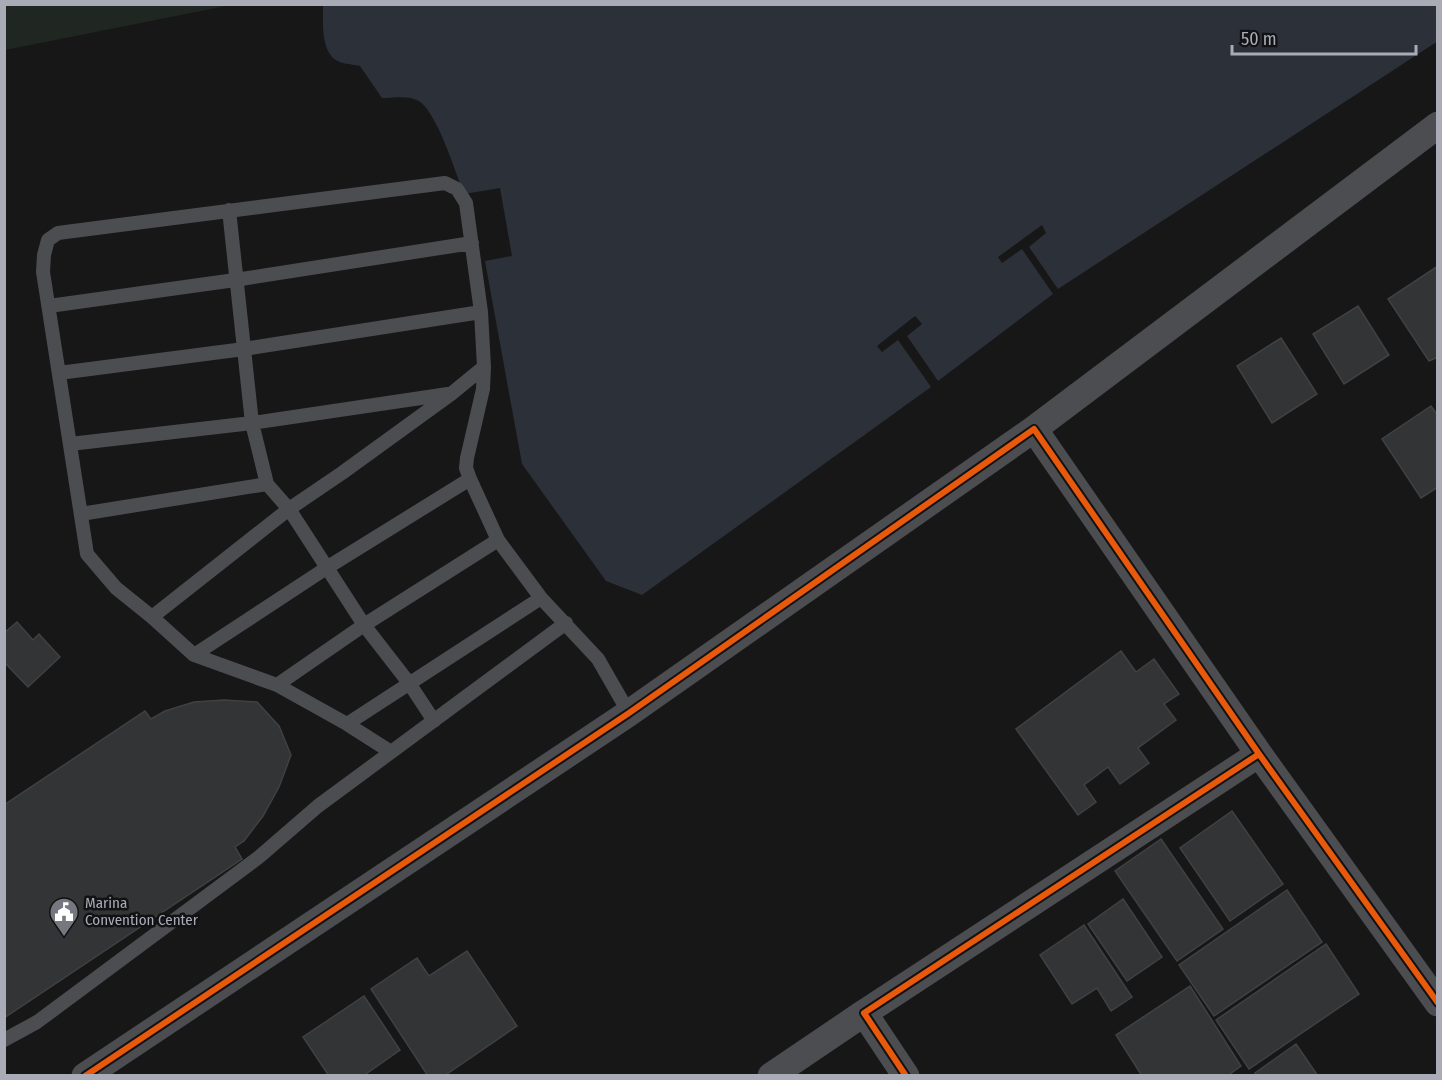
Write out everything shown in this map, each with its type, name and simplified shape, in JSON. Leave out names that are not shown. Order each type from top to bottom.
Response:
[{"type":"street","points":[[85,1076],[629,713],[1034,429],[1437,125]]},
{"type":"street","points":[[1034,429],[1259,754],[1437,1003]]},
{"type":"street","points":[[771,1076],[1259,754]]},
{"type":"street","points":[[864,1013],[906,1076]]},
{"type":"lane","points":[[391,752],[347,724],[277,685],[194,655],[116,588],[87,554],[44,272],[44,255],[48,240],[58,233],[445,183],[457,189],[466,203],[481,312],[484,367],[483,389],[466,468],[498,540],[541,598],[598,659],[629,713]]},
{"type":"lane","points":[[229,210],[252,423],[267,484],[289,509],[364,625],[409,683],[434,721]]},
{"type":"lane","points":[[49,306],[472,243]]},
{"type":"lane","points":[[59,373],[243,349],[481,312]]},
{"type":"lane","points":[[152,617],[289,509],[451,394],[484,367]]},
{"type":"lane","points":[[70,444],[252,423],[451,394]]},
{"type":"lane","points":[[194,655],[328,567],[470,479]]},
{"type":"lane","points":[[81,514],[267,484]]},
{"type":"lane","points":[[277,685],[364,625],[498,540]]},
{"type":"lane","points":[[347,724],[541,598]]},
{"type":"lane","points":[[4,1040],[37,1022],[259,857],[318,806],[566,623]]},
{"type":"shaded area","points":[[5,4],[231,4],[231,5],[5,50]]},
{"type":"shaded area","points":[[323,4],[1437,4],[1438,41],[1058,289],[1029,247],[1046,233],[1042,225],[998,257],[1002,263],[1022,249],[1053,294],[938,381],[907,336],[922,324],[915,316],[877,346],[882,352],[898,340],[931,387],[642,595],[606,581],[522,464],[485,261],[512,256],[500,188],[464,194],[439,130],[426,108],[419,101],[411,98],[382,98],[360,66],[341,62],[332,57],[324,39]]},
{"type":"building","points":[[1438,266],[1438,357],[1429,361],[1388,299]]},
{"type":"building","points":[[1358,306],[1389,355],[1344,384],[1313,334]]},
{"type":"building","points":[[1281,338],[1317,394],[1272,423],[1237,366]]},
{"type":"building","points":[[1431,406],[1438,416],[1438,487],[1421,498],[1382,439]]},
{"type":"building","points":[[17,622],[33,640],[39,634],[60,657],[28,687],[4,662],[4,633]]},
{"type":"building","points":[[1121,651],[1136,672],[1154,659],[1179,694],[1164,704],[1176,720],[1138,748],[1149,763],[1120,784],[1108,767],[1084,785],[1096,802],[1078,815],[1016,729]]},
{"type":"building","name":"Marina Convention Center","points":[[224,700],[257,702],[279,726],[291,755],[279,787],[263,816],[244,841],[235,847],[242,859],[4,1018],[4,805],[145,711],[151,719],[165,711],[194,702]]},
{"type":"building","points":[[1232,811],[1283,884],[1230,921],[1180,848]]},
{"type":"building","points":[[1161,839],[1223,929],[1177,961],[1115,871]]},
{"type":"building","points":[[1287,890],[1322,942],[1214,1016],[1179,965]]},
{"type":"building","points":[[1123,899],[1162,957],[1127,981],[1088,924]]},
{"type":"building","points":[[1084,925],[1132,997],[1111,1011],[1097,988],[1072,1004],[1040,955]]},
{"type":"building","points":[[1326,944],[1359,994],[1249,1069],[1216,1020]]},
{"type":"building","points":[[467,951],[517,1026],[444,1076],[428,1076],[371,989],[417,958],[429,976]]},
{"type":"building","points":[[1190,986],[1241,1066],[1227,1076],[1142,1076],[1116,1035]]},
{"type":"building","points":[[364,996],[400,1050],[363,1076],[329,1076],[303,1037]]},
{"type":"building","points":[[1296,1044],[1318,1076],[1256,1076],[1255,1073]]},
{"type":"cycle path","points":[[85,1076],[629,713],[1034,429],[1259,754],[1438,1003]]},
{"type":"cycle path","points":[[906,1076],[864,1013],[1259,754]]},
{"type":"place","name":"Marina Convention Center","points":[[64,938]]}]
